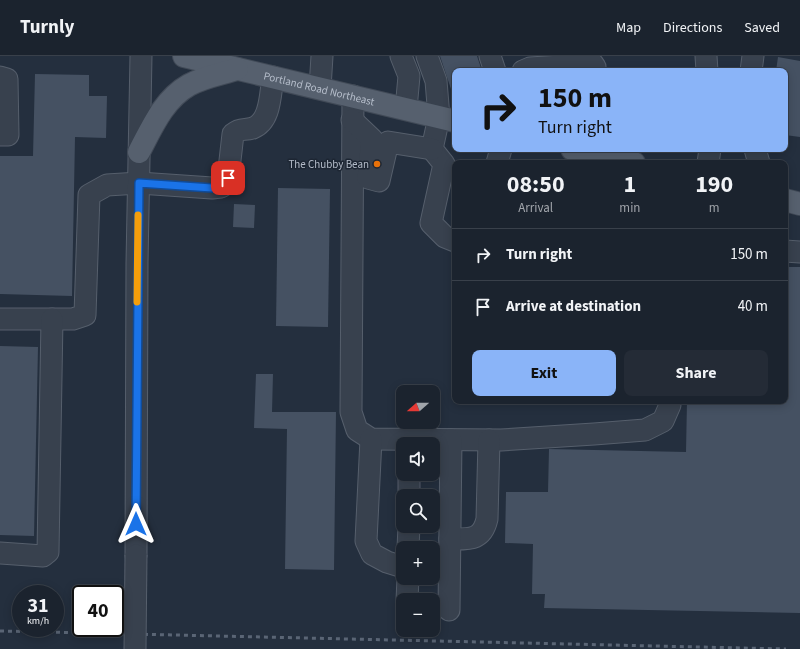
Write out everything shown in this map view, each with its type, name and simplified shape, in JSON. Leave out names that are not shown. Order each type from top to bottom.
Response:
[{"type":"main road","name":"Portland Road Northeast","points":[[184,56],[447,119]]},
{"type":"main road","points":[[139,152],[170,99],[195,82],[237,69]]},
{"type":"main road","points":[[591,152],[629,158]]},
{"type":"main road","points":[[788,201],[800,204]]},
{"type":"street","points":[[135,649],[141,56]]},
{"type":"street","points":[[320,88],[322,56]]},
{"type":"street","points":[[401,56],[409,76],[406,109]]},
{"type":"street","points":[[427,56],[447,119],[432,149]]},
{"type":"street","points":[[490,56],[494,68]]},
{"type":"street","points":[[706,56],[707,68]]},
{"type":"street","points":[[751,68],[753,56]]},
{"type":"street","points":[[527,67],[593,64],[595,68]]},
{"type":"street","points":[[0,77],[7,79],[8,135],[0,135]]},
{"type":"street","points":[[0,319],[73,319],[85,315],[89,195],[106,185],[139,183],[212,188],[221,187],[226,184],[233,134],[237,130],[251,129],[258,126],[263,120],[266,114],[273,77]]},
{"type":"street","points":[[353,96],[351,412],[357,430],[371,439],[396,441]]},
{"type":"street","points":[[352,120],[372,139],[368,178],[379,181],[388,142],[432,149],[444,164],[431,224],[445,237],[452,240]]},
{"type":"street","points":[[788,251],[800,252]]},
{"type":"street","points":[[0,553],[43,556],[48,552],[52,319]]},
{"type":"street","points":[[440,441],[489,440],[645,430],[663,421],[670,404]]},
{"type":"street","points":[[371,439],[366,541],[372,554],[396,565]]},
{"type":"street","points":[[449,610],[441,569],[450,538],[451,440]]},
{"type":"street","points":[[450,538],[469,538],[480,535],[485,528],[487,519],[489,440]]},
{"type":"building","points":[[440,56],[477,56],[481,68],[452,68],[452,92]]},
{"type":"building","points":[[778,57],[800,61],[800,137],[788,135],[788,68],[776,68]]},
{"type":"building","points":[[35,74],[89,75],[89,96],[107,96],[106,138],[75,137],[72,296],[0,294],[0,156],[33,156]]},
{"type":"building","points":[[278,188],[330,189],[328,327],[276,326]]},
{"type":"building","points":[[234,204],[255,205],[254,228],[233,227]]},
{"type":"building","points":[[788,267],[800,267],[800,613],[544,608],[545,594],[532,594],[533,544],[505,543],[506,492],[548,492],[549,449],[686,452],[687,404],[788,404]]},
{"type":"building","points":[[0,346],[38,347],[34,536],[0,535]]},
{"type":"building","points":[[256,374],[273,374],[272,412],[336,412],[334,570],[285,569],[287,429],[254,428]]},
{"type":"railway","points":[[0,631],[786,649]]},
{"type":"slow traffic","points":[[137,302],[138,215]]},
{"type":"place","name":"The Chubby Bean","points":[[377,164]]},
{"type":"route","points":[[136,524],[137,263],[139,183],[212,188],[221,187],[226,184],[228,178]]}]
